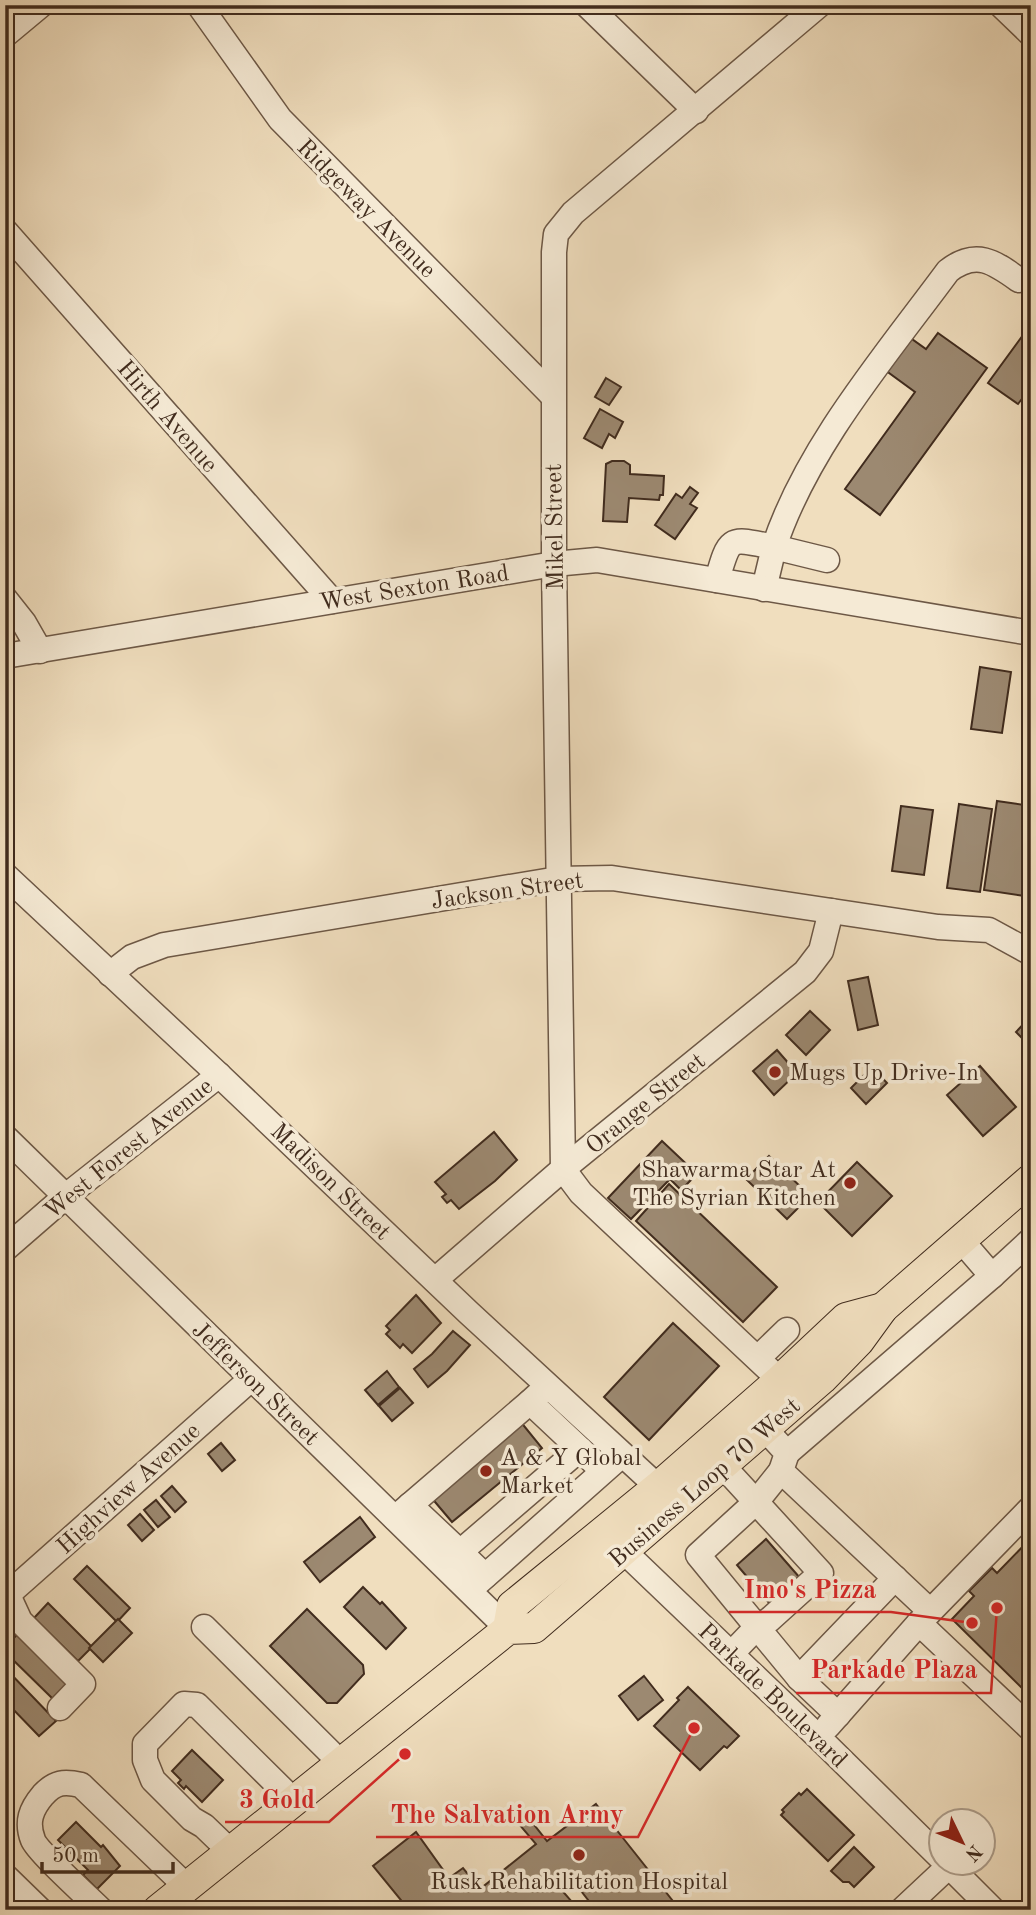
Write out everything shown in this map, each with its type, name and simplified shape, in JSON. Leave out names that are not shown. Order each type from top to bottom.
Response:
[{"type":"main road","name":"Business Loop 70 West","points":[[508,1629],[512,1606],[526,1595],[614,1542],[723,1466],[822,1379],[850,1350],[883,1308],[1031,1179]]},
{"type":"main road","name":"Business Loop 70 West","points":[[158,1910],[508,1629],[534,1628],[614,1542],[658,1487],[846,1318],[883,1308]]},
{"type":"street","points":[[5,35],[41,5]]},
{"type":"street","name":"Ridgeway Avenue","points":[[199,5],[280,119],[553,396]]},
{"type":"street","points":[[587,5],[696,111]]},
{"type":"street","name":"Mikel Street","points":[[563,1169],[554,564],[556,234],[573,213],[819,5]]},
{"type":"street","points":[[1002,5],[1031,34]]},
{"type":"street","name":"Hirth Avenue","points":[[5,231],[332,601]]},
{"type":"street","points":[[764,589],[774,547],[795,494],[816,458],[948,271],[958,263],[976,259],[1000,267],[1019,280]]},
{"type":"street","points":[[717,580],[728,546],[734,541],[740,540],[827,560]]},
{"type":"street","name":"West Sexton Road","points":[[5,656],[554,564],[597,560],[1031,633]]},
{"type":"street","points":[[5,599],[24,623],[40,651]]},
{"type":"street","name":"Madison Street","points":[[5,875],[435,1280],[539,1394],[623,1455],[658,1487]]},
{"type":"street","name":"Jackson Street","points":[[110,974],[132,957],[164,945],[558,879],[612,878],[938,927],[989,930],[1031,953]]},
{"type":"street","name":"Orange Street","points":[[435,1280],[563,1169],[805,972],[821,951],[831,911]]},
{"type":"street","name":"West Forest Avenue","points":[[5,1249],[66,1196],[219,1075]]},
{"type":"street","name":"Jefferson Street","points":[[5,1137],[251,1379],[403,1511],[485,1577],[508,1629]]},
{"type":"street","points":[[563,1169],[581,1193],[780,1380]]},
{"type":"street","points":[[961,1240],[992,1276]]},
{"type":"street","points":[[838,1715],[799,1678],[698,1555],[757,1501],[784,1462],[1031,1240]]},
{"type":"street","points":[[758,1358],[786,1330]]},
{"type":"street","name":"Highview Avenue","points":[[6,1596],[251,1379]]},
{"type":"street","points":[[526,1595],[485,1577],[460,1552],[403,1511],[539,1394],[579,1449],[603,1471]]},
{"type":"street","points":[[765,1429],[784,1462],[895,1578],[925,1617],[1031,1729]]},
{"type":"street","points":[[460,1552],[579,1449]]},
{"type":"street","points":[[485,1577],[623,1455]]},
{"type":"street","points":[[723,1466],[821,1573],[769,1620],[757,1627],[731,1654]]},
{"type":"street","points":[[818,1737],[925,1617],[1031,1508]]},
{"type":"street","name":"Parkade Boulevard","points":[[614,1542],[928,1846]]},
{"type":"street","points":[[799,1678],[895,1578]]},
{"type":"street","points":[[6,1596],[20,1621],[83,1685],[60,1708]]},
{"type":"street","points":[[204,1627],[341,1763]]},
{"type":"street","points":[[231,1852],[204,1826],[192,1819],[153,1780],[145,1760],[145,1744],[184,1704],[197,1706],[294,1801]]},
{"type":"street","points":[[101,1910],[33,1842],[29,1820],[32,1807],[51,1787],[65,1781],[81,1785],[187,1887]]},
{"type":"street","points":[[5,1875],[31,1907]]},
{"type":"street","points":[[902,1910],[933,1876]]},
{"type":"street","name":"Parkade Boulevard","points":[[958,1876],[992,1910]]},
{"type":"building","points":[[1031,324],[1031,387],[1018,404],[988,383]]},
{"type":"building","points":[[938,333],[987,368],[880,515],[845,489],[915,392],[885,370],[909,337],[926,349]]},
{"type":"building","points":[[606,378],[621,387],[609,405],[595,397]]},
{"type":"building","points":[[600,409],[623,422],[615,438],[609,434],[602,448],[584,438]]},
{"type":"building","points":[[624,461],[630,465],[630,474],[664,476],[663,495],[660,495],[659,500],[629,498],[627,522],[603,521],[606,464]]},
{"type":"building","points":[[690,487],[698,493],[690,504],[697,508],[675,539],[655,525],[676,494],[682,498]]},
{"type":"building","points":[[980,667],[1011,672],[1002,733],[971,729]]},
{"type":"building","points":[[997,801],[1031,806],[1031,857],[1025,896],[984,890]]},
{"type":"building","points":[[959,804],[992,809],[980,892],[947,888]]},
{"type":"building","points":[[901,806],[933,810],[924,875],[892,871]]},
{"type":"building","points":[[868,977],[878,1025],[858,1030],[848,981]]},
{"type":"building","points":[[810,1011],[830,1030],[806,1055],[786,1035]]},
{"type":"building","points":[[1031,1018],[1031,1047],[1016,1032]]},
{"type":"building","name":"Mugs Up Drive-In","points":[[777,1050],[797,1073],[774,1095],[753,1071]]},
{"type":"building","points":[[980,1066],[1016,1107],[983,1136],[947,1095]]},
{"type":"building","points":[[872,1067],[887,1083],[866,1104],[851,1088]]},
{"type":"building","points":[[494,1132],[517,1160],[459,1209],[451,1200],[447,1203],[442,1197],[446,1194],[435,1182]]},
{"type":"building","points":[[662,1141],[697,1174],[681,1190],[670,1179],[631,1219],[608,1198]]},
{"type":"building","points":[[769,1156],[810,1196],[787,1219],[746,1179]]},
{"type":"building","points":[[857,1162],[892,1196],[852,1236],[818,1202]]},
{"type":"building","points":[[669,1184],[777,1287],[743,1322],[636,1221]]},
{"type":"building","points":[[416,1295],[441,1323],[412,1353],[403,1344],[400,1348],[386,1334],[390,1330],[386,1326]]},
{"type":"building","points":[[673,1323],[719,1366],[649,1440],[604,1397]]},
{"type":"building","points":[[453,1331],[470,1345],[447,1371],[428,1387],[414,1369]]},
{"type":"building","points":[[387,1371],[399,1387],[378,1405],[365,1390]]},
{"type":"building","points":[[400,1388],[413,1403],[392,1421],[379,1406]]},
{"type":"building","points":[[520,1421],[542,1448],[452,1522],[430,1496]]},
{"type":"building","points":[[221,1443],[235,1460],[222,1471],[208,1454]]},
{"type":"building","points":[[172,1486],[186,1502],[175,1512],[161,1496]]},
{"type":"building","points":[[156,1500],[170,1517],[158,1527],[144,1510]]},
{"type":"building","points":[[140,1514],[154,1530],[142,1541],[128,1525]]},
{"type":"building","points":[[360,1517],[375,1537],[320,1582],[304,1562]]},
{"type":"building","points":[[1031,1538],[1031,1697],[952,1619],[974,1596],[969,1591],[992,1568],[997,1573]]},
{"type":"building","points":[[766,1539],[800,1578],[770,1604],[737,1565]]},
{"type":"building","points":[[87,1566],[130,1608],[117,1622],[74,1579]]},
{"type":"building","points":[[363,1587],[380,1604],[382,1602],[406,1628],[386,1649],[344,1607]]},
{"type":"building","points":[[48,1603],[92,1647],[78,1661],[34,1618]]},
{"type":"building","points":[[307,1609],[363,1665],[364,1674],[337,1703],[327,1703],[270,1646]]},
{"type":"building","points":[[118,1619],[132,1633],[103,1662],[89,1648]]},
{"type":"building","points":[[17,1635],[68,1685],[54,1700],[5,1652],[5,1646]]},
{"type":"building","points":[[6,1669],[56,1721],[39,1736],[9,1705],[5,1708]]},
{"type":"building","points":[[644,1676],[663,1700],[638,1720],[619,1696]]},
{"type":"building","points":[[688,1687],[739,1736],[727,1748],[724,1746],[700,1770],[654,1726]]},
{"type":"building","points":[[192,1750],[223,1780],[202,1802],[186,1786],[184,1789],[178,1783],[181,1780],[172,1771]]},
{"type":"building","points":[[807,1789],[854,1835],[828,1861],[781,1815],[784,1812],[782,1810],[799,1793],[801,1795]]},
{"type":"building","name":"Rusk Rehabilitation Hospital","points":[[596,1804],[680,1910],[596,1910],[570,1877],[558,1886],[573,1903],[564,1910],[409,1910],[373,1866],[416,1832],[449,1878],[463,1868],[480,1889],[536,1844],[518,1823],[527,1816],[547,1841]]},
{"type":"building","points":[[76,1822],[101,1847],[103,1845],[120,1866],[97,1889],[83,1875],[88,1870],[58,1840]]},
{"type":"building","points":[[854,1847],[874,1867],[854,1887],[849,1882],[843,1882],[831,1871]]},
{"type":"place","name":"Mugs Up Drive-In","points":[[775,1072]]},
{"type":"place","name":"Shawarma Star At The Syrian Kitchen","points":[[850,1183]]},
{"type":"place","name":"A & Y Global Market","points":[[486,1471]]},
{"type":"place","name":"Parkade Plaza","points":[[997,1608]]},
{"type":"place","name":"Imo's Pizza","points":[[972,1623]]},
{"type":"place","name":"The Salvation Army","points":[[694,1728]]},
{"type":"place","name":"3 Gold","points":[[405,1754]]},
{"type":"place","name":"Rusk Rehabilitation Hospital","points":[[579,1855]]}]
